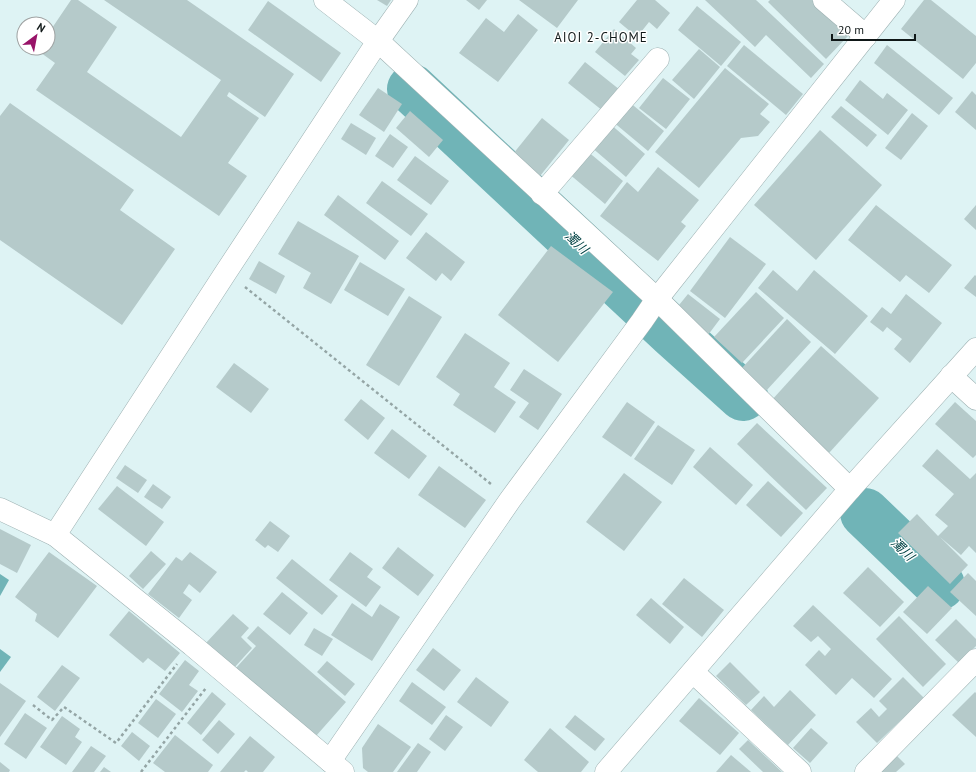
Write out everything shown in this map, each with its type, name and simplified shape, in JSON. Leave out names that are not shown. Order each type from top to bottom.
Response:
[{"type":"street","points":[[325,0],[378,41],[656,300],[850,489]]},
{"type":"street","points":[[55,535],[226,272],[378,41],[407,0]]},
{"type":"street","points":[[824,0],[866,36]]},
{"type":"street","points":[[0,509],[55,535],[192,645],[336,766],[510,500],[656,300],[894,0]]},
{"type":"street","points":[[542,194],[658,59]]},
{"type":"street","points":[[606,772],[850,489],[976,348]]},
{"type":"street","points":[[951,376],[976,399]]},
{"type":"street","points":[[866,772],[976,660]]},
{"type":"street","points":[[693,672],[800,772]]},
{"type":"path","points":[[226,272],[510,500]]},
{"type":"path","points":[[33,705],[52,720],[64,707],[116,743],[192,645]]},
{"type":"path","points":[[141,772],[221,669]]},
{"type":"water","points":[[0,574],[9,580],[0,596]]},
{"type":"water","points":[[0,649],[11,657],[0,672]]},
{"type":"building","points":[[71,0],[78,0],[117,27],[87,72],[181,137],[221,80],[104,0],[187,0],[294,74],[265,117],[229,92],[227,96],[259,118],[228,163],[247,176],[219,216],[36,90],[55,63],[45,56],[56,56],[56,22]]},
{"type":"building","points":[[377,0],[391,0],[387,6]]},
{"type":"building","points":[[466,0],[487,0],[479,10]]},
{"type":"building","points":[[519,0],[578,0],[557,28]]},
{"type":"building","points":[[637,0],[655,0],[670,13],[657,29],[649,22],[637,37],[619,22]]},
{"type":"building","points":[[705,0],[756,0],[824,64],[811,78],[766,35],[755,47]]},
{"type":"building","points":[[770,0],[812,0],[848,36],[826,59],[768,2]]},
{"type":"building","points":[[924,0],[931,0],[976,36],[976,63],[963,79],[901,29]]},
{"type":"building","points":[[268,1],[341,53],[321,82],[248,30]]},
{"type":"building","points":[[697,6],[741,42],[721,66],[678,30]]},
{"type":"building","points":[[518,14],[538,30],[498,82],[459,53],[486,18],[504,32]]},
{"type":"building","points":[[614,29],[636,48],[631,54],[639,60],[625,76],[595,52]]},
{"type":"building","points":[[744,45],[803,94],[786,115],[727,66]]},
{"type":"building","points":[[887,45],[953,98],[939,115],[874,63]]},
{"type":"building","points":[[699,49],[720,67],[694,99],[672,80]]},
{"type":"building","points":[[585,62],[620,90],[603,111],[568,83]]},
{"type":"building","points":[[725,68],[769,104],[760,114],[770,122],[758,136],[741,138],[699,188],[655,152]]},
{"type":"building","points":[[663,78],[690,99],[666,129],[639,108]]},
{"type":"building","points":[[860,80],[883,99],[887,93],[908,110],[888,135],[845,100]]},
{"type":"building","points":[[378,88],[402,104],[384,132],[359,115]]},
{"type":"building","points":[[972,91],[976,95],[976,130],[955,112]]},
{"type":"building","points":[[628,101],[664,131],[648,151],[612,121]]},
{"type":"building","points":[[10,103],[134,190],[120,210],[175,249],[122,325],[0,240],[0,116]]},
{"type":"building","points":[[841,106],[877,135],[867,147],[831,117]]},
{"type":"building","points":[[410,111],[443,140],[429,157],[396,128]]},
{"type":"building","points":[[912,113],[928,126],[901,160],[885,148]]},
{"type":"building","points":[[542,118],[569,140],[540,176],[513,154]]},
{"type":"building","points":[[351,123],[376,138],[366,155],[341,139]]},
{"type":"building","points":[[609,123],[645,154],[626,177],[590,146]]},
{"type":"building","points":[[820,130],[882,185],[816,260],[754,205]]},
{"type":"building","points":[[390,134],[408,147],[393,168],[375,156]]},
{"type":"building","points":[[586,150],[623,181],[605,204],[568,173]]},
{"type":"building","points":[[415,156],[449,181],[431,205],[397,180]]},
{"type":"building","points":[[658,167],[699,200],[681,222],[686,226],[658,261],[600,216],[627,182],[638,192]]},
{"type":"building","points":[[382,181],[428,214],[411,236],[366,203]]},
{"type":"building","points":[[338,195],[399,241],[385,260],[324,215]]},
{"type":"building","points":[[876,205],[952,265],[929,293],[906,275],[900,282],[848,240]]},
{"type":"building","points":[[976,205],[976,230],[964,219]]},
{"type":"building","points":[[298,221],[359,256],[331,304],[303,288],[311,273],[278,254]]},
{"type":"building","points":[[426,232],[465,262],[451,281],[442,273],[436,281],[406,258]]},
{"type":"building","points":[[730,237],[766,264],[725,318],[690,291]]},
{"type":"building","points":[[551,246],[613,292],[558,362],[498,315]]},
{"type":"building","points":[[259,261],[285,276],[276,294],[249,279]]},
{"type":"building","points":[[360,262],[405,289],[388,316],[344,290]]},
{"type":"building","points":[[773,270],[797,291],[814,270],[868,316],[835,354],[758,288]]},
{"type":"building","points":[[975,275],[976,276],[976,297],[964,288]]},
{"type":"building","points":[[756,292],[784,318],[742,363],[714,337]]},
{"type":"building","points":[[688,294],[720,319],[708,335],[675,310]]},
{"type":"building","points":[[906,294],[942,323],[910,363],[894,349],[902,339],[887,327],[883,332],[870,322],[882,307],[891,314]]},
{"type":"building","points":[[409,296],[442,317],[399,386],[366,365]]},
{"type":"building","points":[[787,319],[811,342],[766,391],[742,368]]},
{"type":"building","points":[[465,333],[510,363],[494,387],[516,402],[495,433],[453,405],[460,394],[436,377]]},
{"type":"building","points":[[821,346],[879,398],[829,453],[771,401]]},
{"type":"building","points":[[234,363],[269,389],[251,413],[216,387]]},
{"type":"building","points":[[524,369],[562,394],[538,430],[519,417],[529,403],[510,390]]},
{"type":"building","points":[[361,399],[385,418],[368,440],[344,420]]},
{"type":"building","points":[[627,402],[655,422],[631,457],[602,437]]},
{"type":"building","points":[[955,402],[976,421],[976,455],[973,458],[935,424]]},
{"type":"building","points":[[757,423],[827,488],[806,510],[737,444]]},
{"type":"building","points":[[658,425],[695,450],[672,485],[634,459]]},
{"type":"building","points":[[392,429],[427,456],[409,479],[374,453]]},
{"type":"building","points":[[710,447],[753,485],[736,505],[693,467]]},
{"type":"building","points":[[937,449],[970,479],[976,473],[976,553],[969,546],[961,555],[940,537],[968,565],[950,584],[898,533],[917,514],[938,536],[948,526],[935,515],[954,494],[922,466]]},
{"type":"building","points":[[125,465],[147,480],[138,493],[116,478]]},
{"type":"building","points":[[439,466],[486,500],[465,528],[418,495]]},
{"type":"building","points":[[624,473],[662,502],[624,551],[586,522]]},
{"type":"building","points":[[768,481],[803,513],[781,537],[746,505]]},
{"type":"building","points":[[153,484],[171,497],[162,509],[144,497]]},
{"type":"building","points":[[117,486],[164,522],[146,546],[98,509]]},
{"type":"building","points":[[270,521],[290,536],[278,552],[268,545],[265,548],[255,540]]},
{"type":"building","points":[[0,529],[31,545],[17,573],[0,564]]},
{"type":"building","points":[[398,547],[434,575],[418,596],[382,568]]},
{"type":"building","points":[[151,551],[166,564],[143,589],[129,576]]},
{"type":"building","points":[[49,552],[97,586],[58,638],[35,621],[37,614],[15,597]]},
{"type":"building","points":[[190,552],[217,572],[200,593],[189,584],[183,593],[192,600],[179,618],[148,594],[176,557],[182,561]]},
{"type":"building","points":[[350,552],[373,569],[367,577],[381,587],[366,607],[329,580]]},
{"type":"building","points":[[292,559],[338,596],[322,615],[276,578]]},
{"type":"building","points":[[868,567],[904,602],[880,627],[843,593]]},
{"type":"building","points":[[968,573],[976,581],[976,616],[950,592]]},
{"type":"building","points":[[684,578],[724,610],[702,637],[662,604]]},
{"type":"building","points":[[928,586],[952,608],[927,634],[903,612]]},
{"type":"building","points":[[282,592],[308,613],[290,635],[263,614]]},
{"type":"building","points":[[651,598],[684,627],[670,644],[636,615]]},
{"type":"building","points":[[352,603],[372,617],[380,604],[400,617],[372,661],[331,635]]},
{"type":"building","points":[[813,605],[892,679],[874,698],[852,678],[836,695],[805,665],[819,650],[825,656],[831,649],[818,636],[811,642],[793,626]]},
{"type":"building","points":[[129,611],[180,653],[165,671],[148,658],[143,663],[109,635]]},
{"type":"building","points":[[233,614],[249,628],[241,637],[252,648],[234,668],[206,643]]},
{"type":"building","points":[[899,616],[946,664],[923,687],[876,639]]},
{"type":"building","points":[[956,619],[976,639],[976,646],[959,663],[935,640]]},
{"type":"building","points":[[258,626],[346,702],[316,736],[236,668],[256,646],[247,638]]},
{"type":"building","points":[[314,628],[333,639],[322,656],[304,645]]},
{"type":"building","points":[[433,648],[461,670],[444,691],[416,670]]},
{"type":"building","points":[[185,660],[199,671],[189,685],[198,691],[182,712],[159,694]]},
{"type":"building","points":[[327,661],[355,684],[345,696],[317,672]]},
{"type":"building","points":[[730,662],[760,692],[746,705],[716,676]]},
{"type":"building","points":[[62,665],[80,678],[55,711],[37,697]]},
{"type":"building","points":[[476,677],[509,702],[491,727],[457,702]]},
{"type":"building","points":[[903,677],[924,698],[877,743],[856,722],[871,708],[879,717],[887,709],[879,701]]},
{"type":"building","points":[[412,682],[446,707],[432,725],[399,701]]},
{"type":"building","points":[[0,683],[26,701],[0,737]]},
{"type":"building","points":[[790,690],[816,715],[788,745],[751,710],[764,696],[774,707]]},
{"type":"building","points":[[212,692],[226,704],[201,735],[187,723]]},
{"type":"building","points":[[975,692],[976,693],[976,737],[952,715]]},
{"type":"building","points":[[699,698],[739,733],[720,755],[679,721]]},
{"type":"building","points":[[156,699],[176,714],[158,738],[138,723]]},
{"type":"building","points":[[25,713],[47,728],[26,759],[4,744]]},
{"type":"building","points":[[446,715],[463,727],[445,751],[429,739]]},
{"type":"building","points":[[575,715],[605,739],[595,751],[565,727]]},
{"type":"building","points":[[62,716],[80,729],[75,737],[82,742],[66,765],[40,747]]},
{"type":"building","points":[[219,720],[235,734],[218,754],[202,740]]},
{"type":"building","points":[[378,724],[411,747],[393,772],[368,772],[363,768],[362,748]]},
{"type":"building","points":[[550,728],[589,762],[581,772],[538,772],[524,760]]},
{"type":"building","points":[[811,728],[828,743],[810,763],[793,748]]},
{"type":"building","points":[[132,732],[150,746],[139,761],[121,746]]},
{"type":"building","points":[[175,735],[213,765],[208,772],[165,772],[153,763]]},
{"type":"building","points":[[250,736],[275,757],[263,772],[248,772],[246,770],[244,772],[220,772]]},
{"type":"building","points":[[748,740],[782,772],[763,772],[739,749]]},
{"type":"building","points":[[418,743],[431,752],[417,772],[397,772]]},
{"type":"building","points":[[91,746],[106,756],[94,772],[72,772]]},
{"type":"building","points":[[895,754],[905,764],[896,772],[876,772]]},
{"type":"building","points":[[731,755],[751,772],[716,772]]},
{"type":"building","points":[[0,762],[10,770],[9,772],[0,772]]},
{"type":"building","points":[[104,767],[111,772],[100,772]]},
{"type":"waterway","name":"濁川","points":[[412,89],[673,333],[743,396]]},
{"type":"waterway","name":"濁川","points":[[865,513],[940,585]]},
{"type":"district","name":"AIOI 2-CHOME","points":[[601,37]]}]
